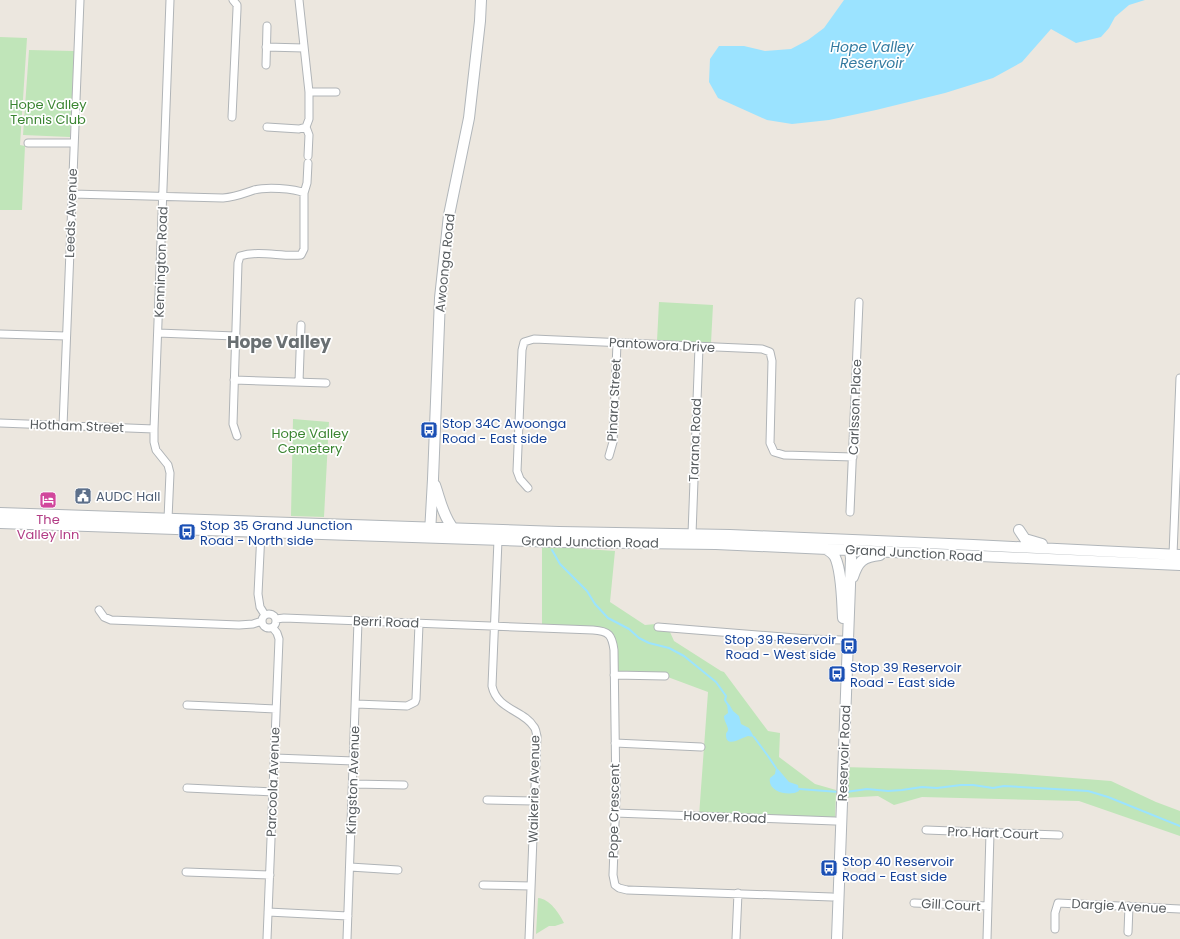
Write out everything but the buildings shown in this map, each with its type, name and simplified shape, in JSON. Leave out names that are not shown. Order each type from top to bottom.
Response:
[{"type":"main road","name":"Awoonga Road","points":[[430,532],[440,298],[449,215],[469,118],[481,0]]},
{"type":"main road","points":[[433,479],[444,514],[453,528]]},
{"type":"main road","name":"Grand Junction Road","points":[[0,514],[55,520],[430,532],[498,540],[677,543],[826,548],[849,545],[898,552],[1012,557],[1177,560]]},
{"type":"main road","name":"Grand Junction Road","points":[[0,523],[55,520]]},
{"type":"main road","name":"Grand Junction Road","points":[[430,532],[453,528],[692,534],[849,545],[1012,547],[1177,560]]},
{"type":"main road","points":[[1019,530],[1028,541],[1062,550]]},
{"type":"main road","points":[[677,543],[692,534],[699,539],[716,544]]},
{"type":"main road","name":"Reservoir Road","points":[[830,939],[835,897],[845,640],[850,588],[851,558],[849,545]]},
{"type":"main road","name":"Reservoir Road","points":[[845,640],[843,620],[846,558],[849,545]]},
{"type":"main road","points":[[1012,547],[1012,557]]},
{"type":"main road","points":[[826,548],[834,556],[838,566],[843,620]]},
{"type":"main road","points":[[850,588],[856,568],[862,560],[873,556],[898,552]]},
{"type":"main road","name":"Reservoir Road","points":[[835,897],[837,939]]},
{"type":"street","name":"Leeds Avenue","points":[[63,426],[80,0]]},
{"type":"street","name":"Kennington Road","points":[[168,524],[170,473],[168,465],[156,450],[154,442],[154,429],[170,0]]},
{"type":"street","points":[[232,117],[237,9],[237,5],[233,0]]},
{"type":"street","points":[[237,436],[233,424],[238,263],[240,256],[250,253],[301,255],[304,249],[304,193],[307,183],[309,135],[306,127],[309,119],[310,92],[299,0]]},
{"type":"street","points":[[266,66],[267,26]]},
{"type":"street","points":[[266,47],[304,48]]},
{"type":"street","points":[[310,92],[336,92]]},
{"type":"street","points":[[267,128],[299,129],[306,127]]},
{"type":"street","points":[[28,143],[74,143]]},
{"type":"street","points":[[72,194],[223,198],[236,197],[254,190],[264,189],[299,190],[304,193]]},
{"type":"street","name":"Carlsson Place","points":[[850,512],[859,302]]},
{"type":"street","points":[[299,382],[302,324]]},
{"type":"street","points":[[158,333],[235,336]]},
{"type":"street","points":[[0,334],[66,336]]},
{"type":"street","name":"Pantowora Drive","points":[[528,488],[520,479],[517,471],[522,350],[524,342],[534,339],[762,349],[770,352],[772,361],[770,443],[774,452],[784,455],[852,457]]},
{"type":"street","name":"Pinara Street","points":[[609,456],[613,442],[617,343]]},
{"type":"street","name":"Tarana Road","points":[[692,534],[699,347]]},
{"type":"street","points":[[1177,560],[1180,378]]},
{"type":"street","points":[[234,380],[326,383]]},
{"type":"street","name":"Hotham Street","points":[[0,423],[154,429]]},
{"type":"street","points":[[99,610],[104,617],[111,620],[239,625],[253,624],[264,618],[270,614],[276,619],[276,624],[273,628],[266,628],[263,625],[264,618],[260,607],[258,594],[261,527]]},
{"type":"street","name":"Waikerie Avenue","points":[[498,540],[492,686],[493,693],[498,700],[529,722],[534,727],[537,736],[529,939]]},
{"type":"street","name":"Berri Road","points":[[276,619],[284,618],[495,626]]},
{"type":"street","name":"Kingston Avenue","points":[[347,939],[358,621]]},
{"type":"street","points":[[356,704],[406,706],[415,702],[419,624]]},
{"type":"street","name":"Pope Crescent","points":[[495,626],[601,630],[608,633],[613,640],[615,743],[614,886],[627,890],[835,897]]},
{"type":"street","points":[[658,627],[808,639],[845,640]]},
{"type":"street","name":"Parcoola Avenue","points":[[267,939],[279,639],[273,628]]},
{"type":"street","points":[[614,675],[665,676]]},
{"type":"street","points":[[187,705],[276,709]]},
{"type":"street","points":[[615,743],[701,747]]},
{"type":"street","points":[[274,758],[354,761]]},
{"type":"street","points":[[353,784],[404,785]]},
{"type":"street","points":[[187,788],[273,792]]},
{"type":"street","points":[[487,800],[534,801]]},
{"type":"street","name":"Hoover Road","points":[[615,813],[838,822]]},
{"type":"street","name":"Pro Hart Court","points":[[926,830],[1059,835]]},
{"type":"street","points":[[986,939],[990,833]]},
{"type":"street","points":[[350,867],[398,870]]},
{"type":"street","points":[[186,872],[270,875]]},
{"type":"street","points":[[483,885],[531,886]]},
{"type":"street","points":[[736,939],[738,894]]},
{"type":"street","name":"Gill Court","points":[[914,903],[988,906]]},
{"type":"street","name":"Dargie Avenue","points":[[1055,929],[1055,913],[1058,903],[1180,909]]},
{"type":"street","points":[[1128,932],[1129,906]]},
{"type":"street","points":[[268,912],[348,916]]},
{"type":"green space","points":[[0,37],[27,38],[20,145],[25,146],[22,210],[0,210]]},
{"type":"green space","name":"Hope Valley Tennis Club","points":[[29,50],[74,51],[70,137],[23,135]]},
{"type":"green space","points":[[659,302],[713,305],[711,343],[657,341]]},
{"type":"green space","name":"Hope Valley Cemetery","points":[[293,419],[329,422],[324,517],[291,516]]},
{"type":"green space","points":[[542,546],[615,551],[610,602],[645,625],[666,623],[674,641],[724,672],[768,731],[780,733],[779,757],[815,784],[836,790],[835,821],[699,816],[708,692],[665,676],[614,675],[608,633],[542,628]]},
{"type":"green space","points":[[843,767],[950,770],[1111,781],[1156,802],[1180,811],[1180,836],[1079,801],[922,797],[894,805],[878,796],[842,798]]},
{"type":"green space","points":[[538,898],[550,904],[557,911],[564,923],[549,926],[536,934]]},
{"type":"water","name":"Hope Valley Reservoir","points":[[844,0],[1145,0],[1129,5],[1115,17],[1109,28],[1101,37],[1076,43],[1051,29],[1022,62],[993,78],[945,93],[876,110],[829,120],[792,124],[767,120],[718,98],[709,82],[710,59],[719,46],[744,46],[765,51],[791,49],[808,40],[824,28]]},
{"type":"water","points":[[727,703],[739,716],[741,724],[749,728],[754,737],[748,736],[732,742],[727,739],[726,734],[728,729],[724,716],[728,713]]},
{"type":"water","points":[[776,768],[789,782],[798,785],[799,791],[795,793],[785,793],[775,790],[772,787],[770,778],[775,774]]},
{"type":"waterway","points":[[552,550],[560,564],[587,591],[595,604],[608,618],[629,629],[639,638],[649,643],[669,648],[684,656],[716,682],[726,696],[725,700],[728,705]]},
{"type":"waterway","points":[[754,737],[776,768]]},
{"type":"waterway","points":[[846,792],[867,789],[888,791],[922,787],[937,788],[961,785],[993,788],[1004,786],[1088,791],[1108,797],[1180,826]]},
{"type":"waterway","points":[[799,789],[839,792]]},
{"type":"place","name":"Stop 34C Awoonga Road - East side","points":[[429,430]]},
{"type":"place","name":"AUDC Hall","points":[[83,496]]},
{"type":"place","name":"The Valley Inn","points":[[48,500]]},
{"type":"place","name":"Stop 35 Grand Junction Road - North side","points":[[187,532]]},
{"type":"place","name":"Stop 39 Reservoir Road - West side","points":[[849,646]]},
{"type":"place","name":"Stop 39 Reservoir Road - East side","points":[[837,674]]},
{"type":"place","name":"Stop 40 Reservoir Road - East side","points":[[829,868]]},
{"type":"district","name":"Hope Valley","points":[[279,342]]}]
